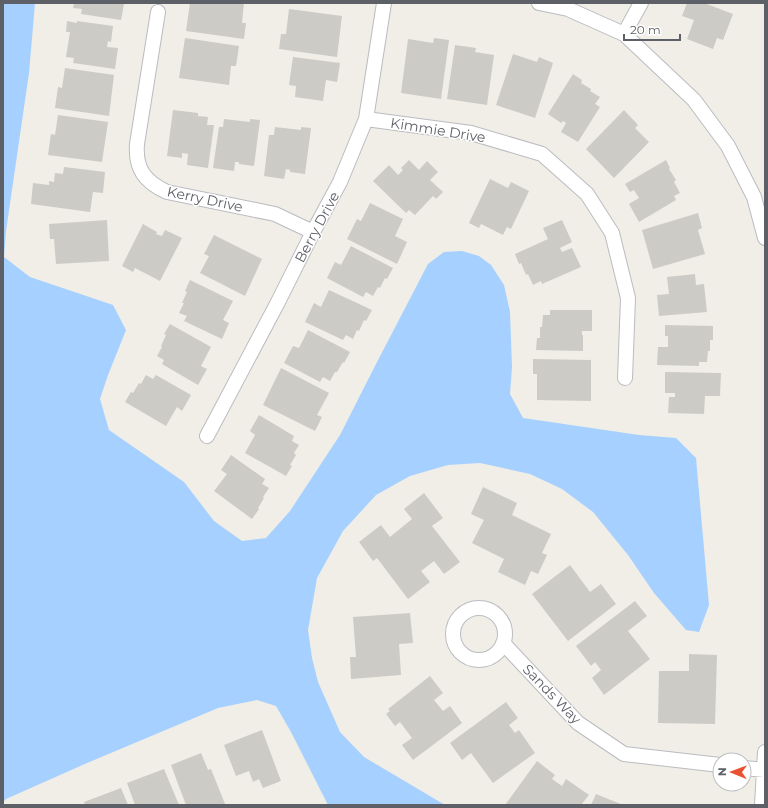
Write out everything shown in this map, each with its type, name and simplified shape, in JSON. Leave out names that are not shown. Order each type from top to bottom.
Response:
[{"type":"street","name":"Berry Drive","points":[[207,436],[278,302],[312,232],[340,182],[366,119],[384,3]]},
{"type":"street","points":[[539,3],[568,9],[624,34],[694,100],[728,146],[754,197],[765,238]]},
{"type":"street","points":[[624,34],[641,3]]},
{"type":"street","name":"Kerry Drive","points":[[158,12],[137,144],[137,162],[141,171],[148,180],[158,188],[167,192],[275,214],[312,232]]},
{"type":"street","name":"Kimmie Drive","points":[[366,119],[471,133],[542,154],[587,194],[612,233],[628,298],[624,378]]},
{"type":"street","name":"Sands Way","points":[[503,643],[578,723],[624,754],[712,764]]},
{"type":"street","points":[[762,805],[765,752]]},
{"type":"street","points":[[752,769],[765,770]]},
{"type":"water","points":[[3,3],[35,3],[29,73],[6,231],[4,257],[30,277],[113,305],[126,330],[100,399],[109,430],[184,482],[214,521],[242,541],[266,538],[290,511],[340,435],[428,264],[444,252],[462,251],[479,256],[491,265],[504,285],[510,312],[512,367],[510,394],[523,418],[639,435],[676,438],[696,458],[709,605],[699,632],[686,630],[654,593],[628,555],[593,512],[562,489],[530,474],[480,463],[448,465],[410,476],[376,495],[343,531],[317,578],[308,630],[312,658],[318,682],[340,732],[364,757],[445,805],[328,805],[276,706],[257,700],[218,708],[87,763],[6,799],[3,802]]},
{"type":"building","points":[[74,3],[124,4],[121,20],[81,14],[82,9],[73,8]]},
{"type":"building","points":[[190,3],[244,3],[242,23],[246,23],[244,39],[186,31]]},
{"type":"building","points":[[687,3],[704,3],[733,14],[723,40],[717,38],[713,49],[687,39],[694,20],[682,16]]},
{"type":"building","points":[[289,9],[342,16],[337,57],[279,49],[281,34],[286,34]]},
{"type":"building","points":[[67,21],[113,26],[111,42],[108,41],[107,47],[118,48],[115,69],[73,63],[74,58],[66,57],[70,32],[66,32]]},
{"type":"building","points":[[185,38],[239,46],[236,66],[231,66],[229,85],[179,78]]},
{"type":"building","points":[[434,38],[449,40],[441,99],[401,93],[408,39],[433,43]]},
{"type":"building","points":[[455,45],[476,48],[475,52],[494,55],[487,105],[447,99]]},
{"type":"building","points":[[513,54],[537,62],[539,57],[553,63],[535,118],[496,105]]},
{"type":"building","points":[[293,57],[340,63],[337,82],[326,80],[323,101],[295,97],[296,86],[289,85]]},
{"type":"building","points":[[65,68],[114,75],[109,116],[55,108],[58,87],[62,88]]},
{"type":"building","points":[[573,74],[582,80],[581,83],[591,89],[590,91],[600,97],[595,104],[600,107],[578,142],[561,132],[566,123],[563,121],[561,123],[548,114]]},
{"type":"building","points":[[173,110],[198,113],[198,116],[208,117],[207,125],[214,125],[208,168],[187,165],[188,154],[182,153],[182,158],[167,156]]},
{"type":"building","points":[[624,110],[638,125],[635,128],[649,142],[614,178],[586,149]]},
{"type":"building","points":[[58,115],[108,122],[102,162],[48,155],[51,134],[55,135]]},
{"type":"building","points":[[224,119],[250,122],[250,119],[260,120],[254,166],[235,162],[234,171],[213,168],[219,127],[223,127]]},
{"type":"building","points":[[275,127],[301,130],[301,127],[311,128],[305,174],[290,172],[290,170],[286,169],[284,179],[264,176],[269,135],[274,135]]},
{"type":"building","points":[[409,160],[419,170],[427,161],[438,172],[430,180],[443,192],[436,199],[433,196],[415,215],[409,210],[406,213],[373,181],[389,165],[398,175],[403,170],[401,168]]},
{"type":"building","points":[[666,160],[670,168],[669,169],[676,180],[674,182],[680,193],[674,196],[676,200],[639,222],[629,204],[639,198],[634,190],[630,192],[625,184]]},
{"type":"building","points":[[64,167],[105,172],[103,193],[93,192],[90,212],[31,204],[33,183],[49,185],[49,181],[54,182],[55,173],[63,174]]},
{"type":"building","points":[[490,179],[508,188],[511,182],[529,191],[511,229],[507,227],[503,235],[481,224],[479,228],[469,223]]},
{"type":"building","points":[[370,203],[403,219],[395,236],[407,242],[397,264],[347,239],[357,219],[361,221]]},
{"type":"building","points":[[698,213],[702,228],[698,230],[705,254],[653,269],[642,230]]},
{"type":"building","points":[[107,220],[109,261],[56,264],[54,239],[50,239],[49,224]]},
{"type":"building","points":[[562,220],[572,242],[560,248],[562,252],[572,248],[581,267],[542,284],[541,281],[533,285],[528,274],[526,275],[521,263],[519,264],[515,254],[548,239],[543,228]]},
{"type":"building","points":[[143,224],[157,232],[156,234],[162,236],[165,230],[182,238],[160,281],[135,268],[133,272],[122,266]]},
{"type":"building","points":[[214,235],[262,259],[245,296],[200,273],[209,256],[204,254]]},
{"type":"building","points":[[351,246],[393,268],[387,279],[385,278],[380,288],[378,287],[373,296],[366,292],[363,297],[327,278],[335,262],[341,265]]},
{"type":"building","points":[[695,274],[696,285],[704,284],[707,312],[659,316],[657,295],[669,294],[667,277]]},
{"type":"building","points":[[190,280],[233,301],[223,320],[229,323],[222,339],[184,321],[187,316],[179,313],[184,303],[182,303],[187,292],[185,291]]},
{"type":"building","points":[[329,290],[372,310],[366,321],[364,320],[359,331],[357,330],[353,339],[346,335],[343,340],[305,322],[314,303],[321,307]]},
{"type":"building","points":[[550,310],[592,310],[592,331],[582,331],[583,351],[536,350],[537,338],[540,338],[540,327],[542,327],[543,315],[550,315]]},
{"type":"building","points":[[170,324],[211,347],[201,366],[207,369],[198,385],[162,364],[164,360],[157,356],[166,335],[164,334]]},
{"type":"building","points":[[665,325],[713,326],[713,340],[710,340],[710,351],[708,351],[707,362],[699,362],[699,366],[657,365],[658,347],[668,347],[668,336],[665,336]]},
{"type":"building","points":[[308,330],[350,352],[344,363],[343,362],[337,372],[335,372],[330,381],[323,377],[320,382],[284,363],[293,346],[299,348]]},
{"type":"building","points":[[533,359],[591,360],[591,401],[537,400],[537,374],[533,374]]},
{"type":"building","points":[[281,368],[329,393],[317,415],[322,417],[315,431],[263,405]]},
{"type":"building","points":[[665,372],[721,373],[720,396],[705,396],[704,414],[668,413],[669,397],[675,397],[675,393],[665,393]]},
{"type":"building","points":[[146,375],[153,379],[156,375],[191,395],[182,411],[177,407],[166,426],[125,402],[139,383],[141,384]]},
{"type":"building","points":[[259,415],[294,436],[292,441],[299,445],[294,453],[296,455],[290,465],[292,466],[286,476],[245,453],[255,435],[250,431]]},
{"type":"building","points":[[231,455],[265,479],[262,484],[269,488],[263,497],[264,498],[258,508],[259,509],[252,519],[214,491],[227,474],[221,470]]},
{"type":"building","points":[[483,487],[517,503],[512,515],[551,534],[542,553],[547,555],[538,574],[531,571],[525,585],[498,572],[504,559],[472,543],[484,520],[471,514]]},
{"type":"building","points":[[424,493],[443,518],[432,526],[460,562],[444,574],[434,561],[421,571],[430,582],[408,599],[377,558],[373,561],[359,542],[381,525],[390,537],[412,519],[404,509]]},
{"type":"building","points":[[570,565],[590,592],[601,584],[616,604],[568,641],[532,594]]},
{"type":"building","points":[[635,601],[647,616],[628,631],[650,659],[604,695],[592,678],[601,670],[595,662],[591,666],[576,646]]},
{"type":"building","points":[[410,613],[413,643],[399,644],[401,675],[351,679],[350,657],[356,657],[353,617]]},
{"type":"building","points":[[689,654],[717,655],[715,724],[658,723],[659,671],[689,671]]},
{"type":"building","points":[[430,676],[443,693],[434,700],[443,711],[450,706],[462,723],[413,760],[402,745],[412,738],[400,722],[395,726],[386,714],[390,711],[388,709]]},
{"type":"building","points":[[506,702],[518,718],[509,725],[515,733],[519,730],[535,753],[493,783],[471,753],[462,760],[450,743]]},
{"type":"building","points":[[262,730],[281,781],[263,788],[259,779],[253,782],[249,771],[236,776],[224,745]]},
{"type":"building","points":[[201,753],[208,770],[211,769],[225,804],[186,805],[171,765]]},
{"type":"building","points":[[537,761],[555,775],[552,779],[562,786],[566,779],[589,795],[581,805],[505,805]]},
{"type":"building","points":[[164,769],[179,805],[135,805],[127,783]]},
{"type":"building","points":[[121,788],[128,805],[85,805],[84,802]]},
{"type":"building","points":[[596,794],[623,805],[591,805]]}]
